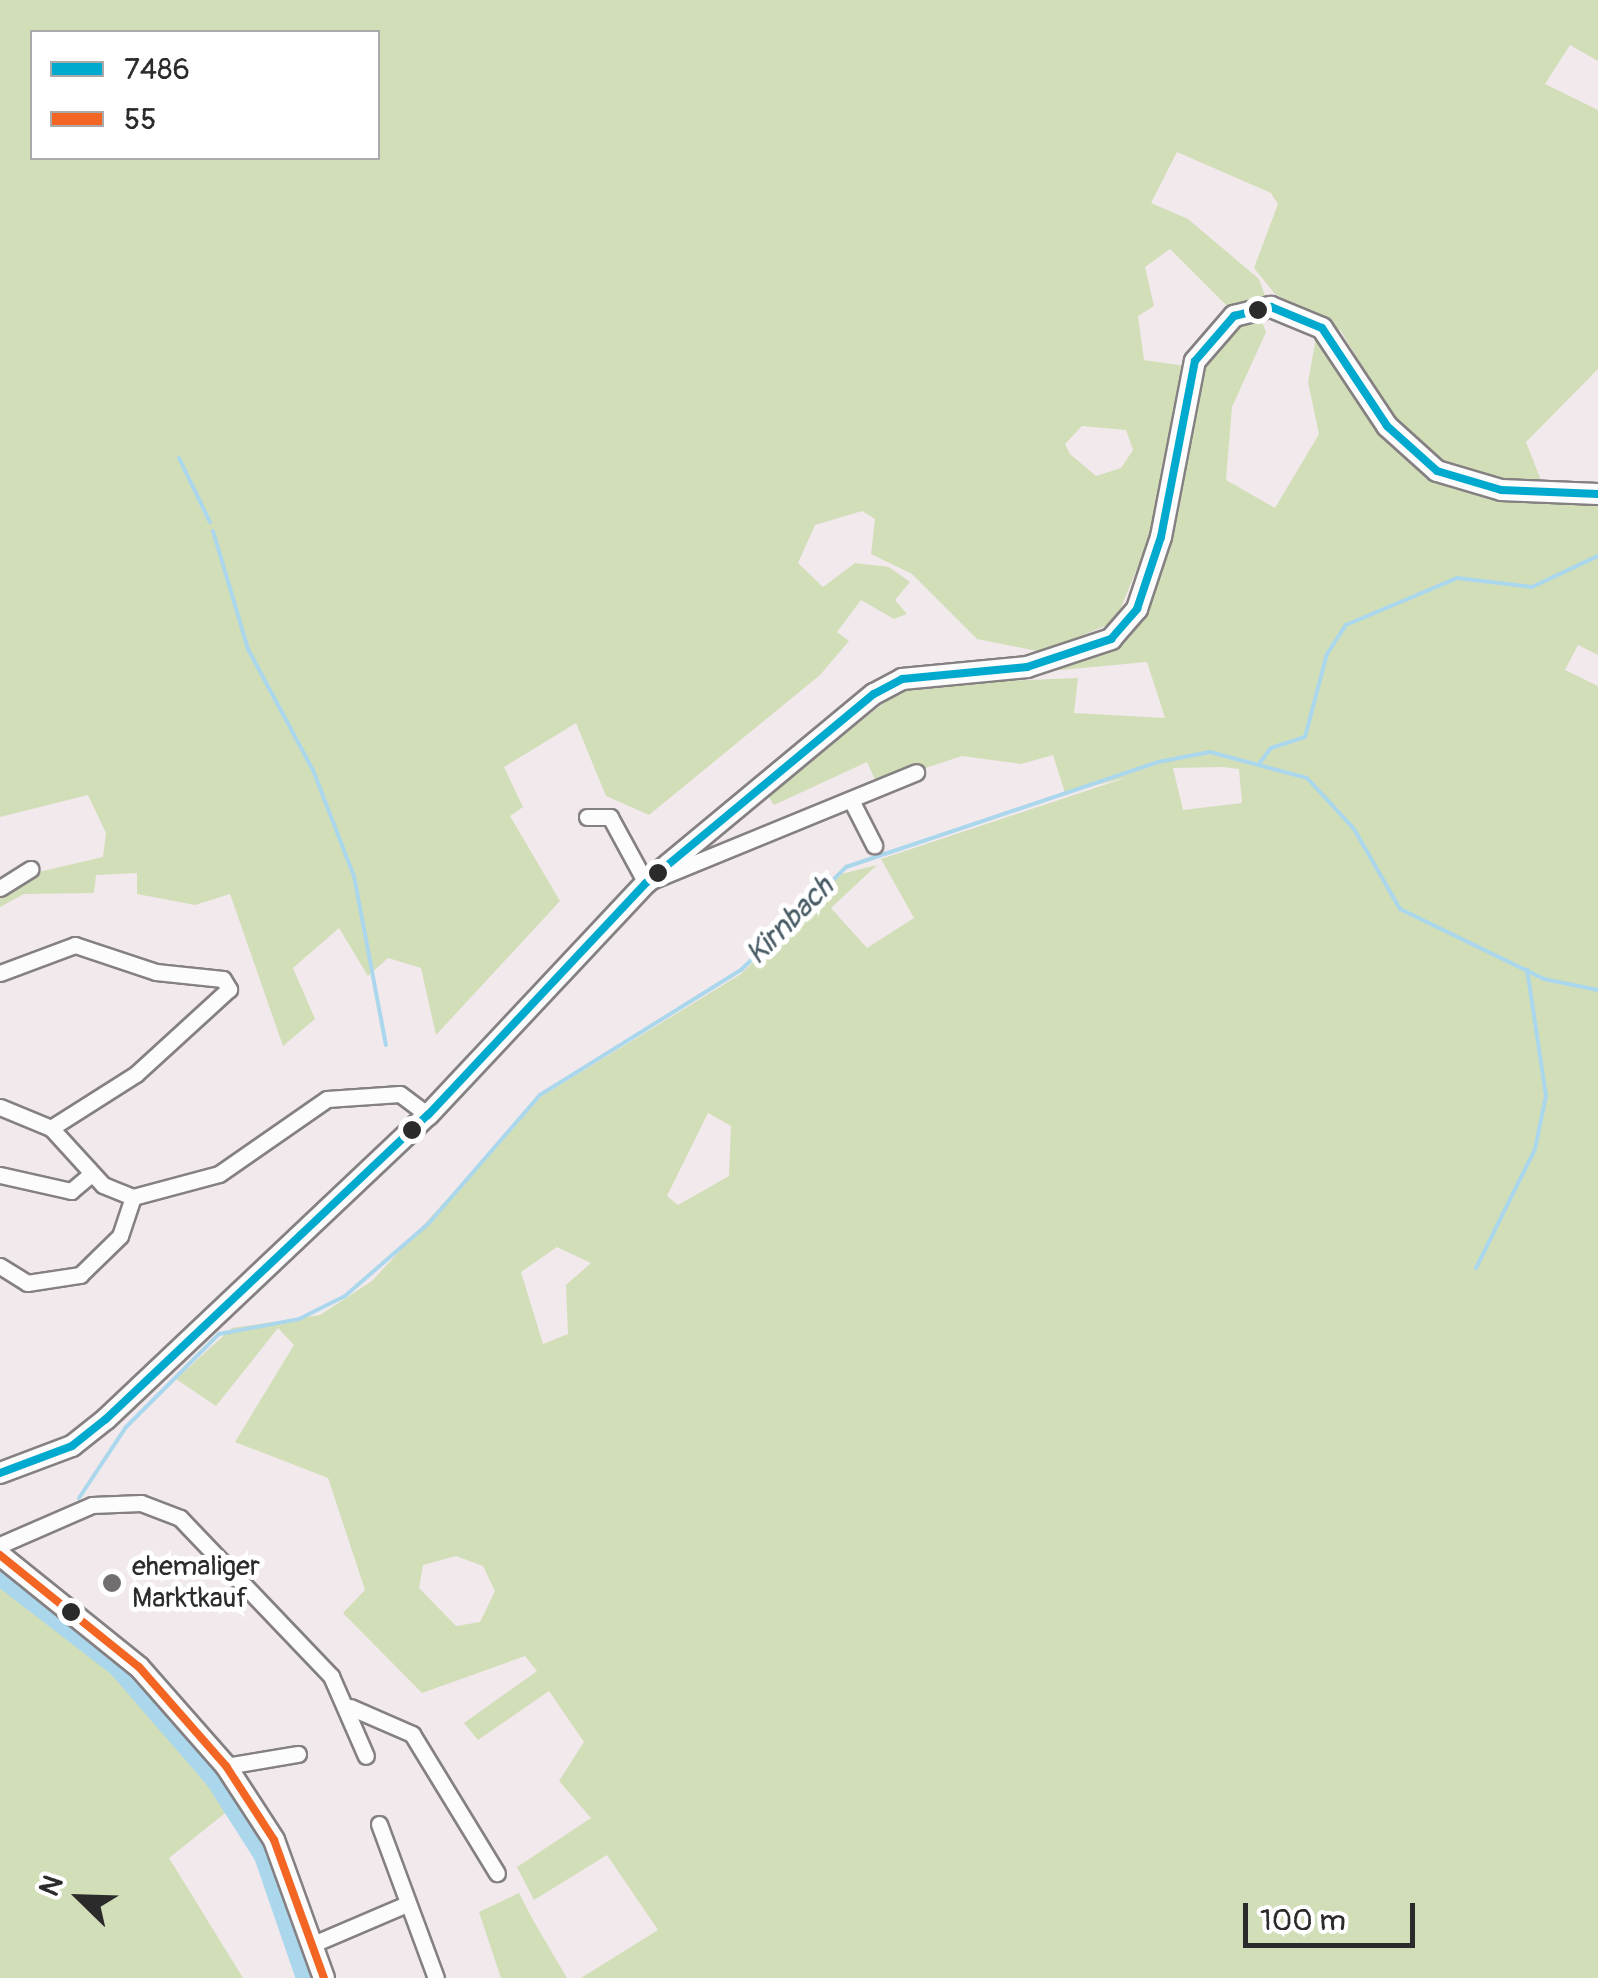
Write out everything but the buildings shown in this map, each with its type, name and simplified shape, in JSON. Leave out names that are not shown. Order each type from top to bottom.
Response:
[{"type":"main road","points":[[0,1473],[72,1446],[106,1420],[428,1114],[646,883],[902,678],[1027,667],[1111,639],[1137,609],[1161,537],[1195,360],[1219,327],[1271,307],[1322,328],[1388,426],[1437,472],[1501,490],[1598,494]]},
{"type":"main road","points":[[0,1555],[140,1667],[226,1766],[274,1840],[324,1978]]},
{"type":"street","points":[[587,816],[610,817],[646,883],[916,772]]},
{"type":"street","points":[[852,800],[874,845]]},
{"type":"street","points":[[0,888],[31,868]]},
{"type":"street","points":[[0,972],[75,945],[156,972],[223,979],[229,989],[136,1074],[51,1128]]},
{"type":"street","points":[[0,1107],[51,1128],[91,1174],[133,1197],[219,1174],[340,1095],[400,1094],[428,1114]]},
{"type":"street","points":[[0,1175],[72,1190],[91,1174]]},
{"type":"street","points":[[0,1266],[27,1283],[80,1276],[120,1236],[133,1197]]},
{"type":"street","points":[[0,1545],[92,1504],[161,1509],[318,1660],[350,1707],[366,1756]]},
{"type":"street","points":[[350,1707],[412,1734],[496,1873]]},
{"type":"street","points":[[226,1766],[298,1754]]},
{"type":"street","points":[[379,1824],[402,1906],[436,1978]]},
{"type":"street","points":[[311,1945],[402,1906]]},
{"type":"green space","points":[[0,0],[1598,0],[1598,61],[1570,45],[1545,84],[1598,110],[1598,369],[1526,442],[1542,483],[1491,482],[1437,460],[1393,418],[1341,331],[1275,294],[1254,268],[1278,204],[1271,193],[1177,152],[1151,203],[1188,219],[1259,279],[1265,296],[1228,307],[1170,249],[1145,267],[1154,306],[1138,316],[1144,360],[1185,366],[1162,508],[1115,622],[1042,652],[977,639],[912,574],[871,554],[875,519],[862,511],[815,525],[798,563],[823,587],[855,563],[889,567],[910,582],[895,600],[907,614],[894,619],[861,600],[837,632],[849,641],[820,675],[649,815],[606,796],[576,723],[504,767],[523,807],[510,816],[560,901],[436,1035],[421,968],[388,958],[368,976],[339,928],[293,968],[315,1019],[283,1046],[230,894],[195,905],[137,894],[137,873],[96,875],[94,893],[24,894],[0,907],[0,889],[30,874],[103,857],[106,833],[88,795],[0,817]],"holes":[[[1082,426],[1126,430],[1133,450],[1121,468],[1096,476],[1070,454],[1065,444]]]},
{"type":"green space","points":[[1260,317],[1266,332],[1232,407],[1226,480],[1275,508],[1319,434],[1308,382],[1317,332],[1396,448],[1428,475],[1476,493],[1598,498],[1598,655],[1578,645],[1565,670],[1598,686],[1598,1978],[581,1978],[658,1930],[607,1855],[534,1900],[517,1867],[591,1818],[559,1781],[584,1742],[549,1691],[478,1740],[464,1723],[537,1671],[525,1656],[422,1693],[343,1613],[365,1590],[328,1478],[235,1442],[294,1345],[278,1328],[216,1406],[176,1379],[232,1328],[320,1315],[372,1281],[542,1096],[741,974],[841,874],[877,865],[831,908],[867,948],[914,918],[881,859],[1128,777],[1065,793],[1053,755],[1021,764],[962,756],[877,784],[867,762],[774,805],[768,796],[906,685],[1078,678],[1074,713],[1165,718],[1147,662],[1039,672],[1118,642],[1159,573],[1205,355],[1231,327]],"holes":[[[1173,768],[1239,769],[1242,803],[1183,810]],[[708,1113],[731,1126],[729,1176],[678,1205],[667,1196]],[[557,1247],[591,1263],[566,1285],[568,1334],[543,1344],[521,1272]],[[456,1556],[483,1566],[495,1591],[480,1622],[456,1626],[419,1588],[423,1565]]]},
{"type":"green space","points":[[0,1583],[109,1667],[229,1810],[169,1858],[243,1978],[0,1978]]},
{"type":"green space","points":[[519,1893],[567,1978],[501,1978],[479,1912]]},
{"type":"waterway","points":[[179,458],[210,522]]},
{"type":"waterway","points":[[213,531],[248,649],[313,770],[354,876],[386,1045]]},
{"type":"waterway","points":[[1259,764],[1271,748],[1305,737],[1327,654],[1346,625],[1457,578],[1532,587],[1598,556]]},
{"type":"waterway","name":"Kirnbach","points":[[79,1498],[126,1427],[219,1334],[299,1319],[345,1296],[429,1223],[540,1095],[741,970],[846,867],[1158,762],[1210,752],[1307,778],[1354,829],[1400,909],[1544,979],[1598,990]]},
{"type":"waterway","points":[[1476,1268],[1535,1149],[1546,1096],[1527,969]]},
{"type":"waterway","points":[[0,1576],[118,1667],[215,1779],[264,1856],[306,1978]]},
{"type":"transit line","name":"7486","points":[[0,1473],[72,1446],[106,1419],[428,1115],[646,883],[874,694],[902,679],[1027,667],[1111,639],[1137,609],[1161,537],[1195,361],[1234,316],[1271,307],[1322,328],[1387,426],[1437,471],[1501,490],[1598,494]]},
{"type":"transit line","name":"55","points":[[0,1555],[139,1667],[226,1766],[274,1840],[324,1978]]},
{"type":"place","name":"ehemaliger Marktkauf","points":[[112,1583]]}]
